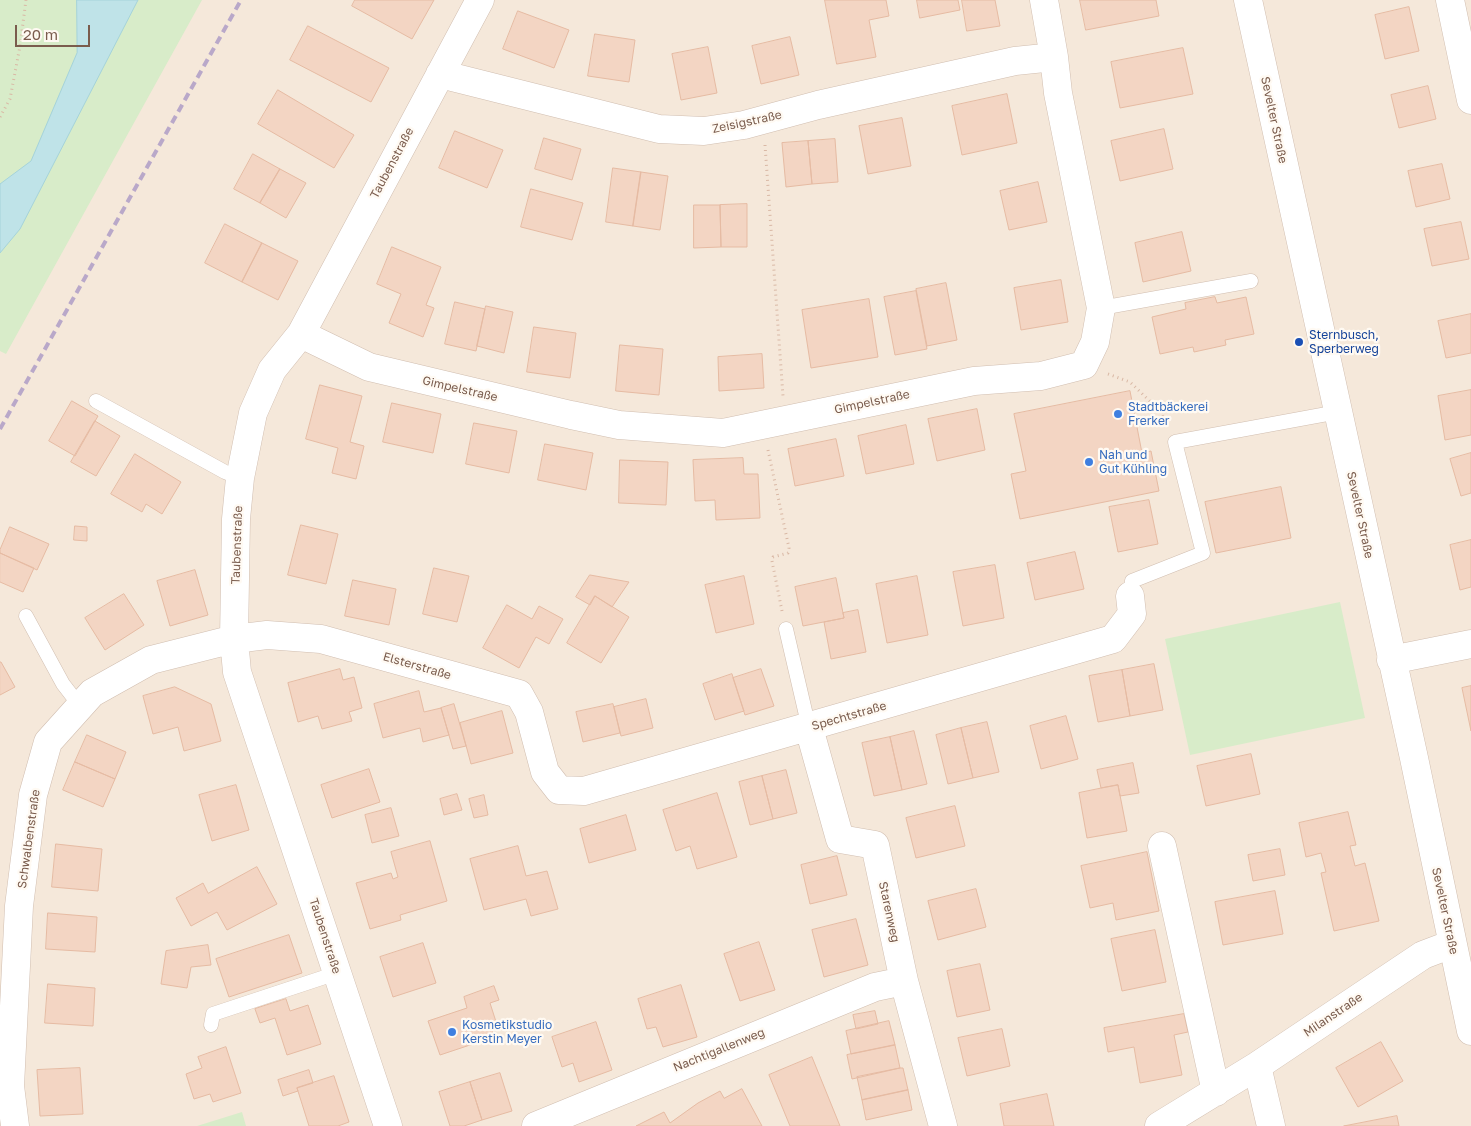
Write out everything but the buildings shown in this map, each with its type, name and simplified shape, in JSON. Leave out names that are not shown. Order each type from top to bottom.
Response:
[{"type":"street","name":"Taubenstraße","points":[[388,1126],[237,672],[234,639],[236,519],[240,478],[253,413],[272,370],[300,334],[480,0]]},
{"type":"street","points":[[1044,0],[1058,93],[1101,308],[1096,342],[1084,365]]},
{"type":"street","name":"Sevelter Straße","points":[[1248,0],[1391,660],[1414,758],[1471,1031]]},
{"type":"street","points":[[1450,0],[1471,100]]},
{"type":"street","name":"Zeisigstraße","points":[[440,74],[659,129],[704,131],[763,120],[818,105],[1015,61],[1054,57]]},
{"type":"street","name":"Gimpelstraße","points":[[300,334],[369,367],[619,426],[723,433],[974,381],[1041,376],[1084,365]]},
{"type":"street","name":"Spechtstraße","points":[[545,772],[559,790],[584,791],[809,728],[1113,639],[1132,614],[1130,596]]},
{"type":"street","name":"Elsterstraße","points":[[234,639],[267,635],[321,639],[519,694],[529,712],[545,772]]},
{"type":"street","name":"Schwalbenstraße","points":[[15,1126],[10,1086],[19,906],[33,795],[48,742],[92,693],[152,660],[234,639]]},
{"type":"street","points":[[1391,660],[1471,644]]},
{"type":"street","name":"Starenweg","points":[[809,728],[840,839],[875,845],[904,981],[943,1126]]},
{"type":"street","points":[[1162,846],[1216,1092]]},
{"type":"street","name":"Milanstraße","points":[[1159,1126],[1257,1066],[1423,954],[1452,944]]},
{"type":"street","name":"Nachtigallenweg","points":[[536,1126],[875,987],[904,981]]},
{"type":"street","points":[[1257,1066],[1271,1126]]},
{"type":"lane","points":[[1101,308],[1251,281]]},
{"type":"lane","points":[[96,401],[225,472],[240,478]]},
{"type":"lane","points":[[1130,596],[1132,582],[1203,553],[1175,442],[1338,412]]},
{"type":"lane","points":[[26,616],[63,684],[80,706]]},
{"type":"lane","points":[[786,629],[809,728]]},
{"type":"lane","points":[[211,1025],[213,1014],[337,973]]},
{"type":"path","points":[[0,118],[10,99],[26,0]]},
{"type":"path","points":[[763,120],[774,423],[789,548],[788,553],[773,557],[772,561],[786,629]]},
{"type":"path","points":[[1084,365],[1130,382],[1160,411],[1175,442]]},
{"type":"shaded area","points":[[0,0],[1471,0],[1471,1126],[0,1126]]},
{"type":"green space","points":[[0,0],[202,0],[6,354],[0,351]]},
{"type":"green space","points":[[1340,602],[1365,718],[1190,755],[1165,639]]},
{"type":"green space","points":[[242,1112],[246,1126],[197,1126]]},
{"type":"water","points":[[77,0],[138,0],[20,229],[0,253],[0,184],[31,161],[77,53]]},
{"type":"railway","points":[[0,429],[241,0]]},
{"type":"place","name":"Sternbusch, Sperberweg","points":[[1299,342]]},
{"type":"place","name":"Stadtbäckerei Frerker","points":[[1118,414]]},
{"type":"place","name":"Nah und Gut Kühling","points":[[1089,462]]},
{"type":"place","name":"Kosmetikstudio Kerstin Meyer","points":[[452,1032]]}]
